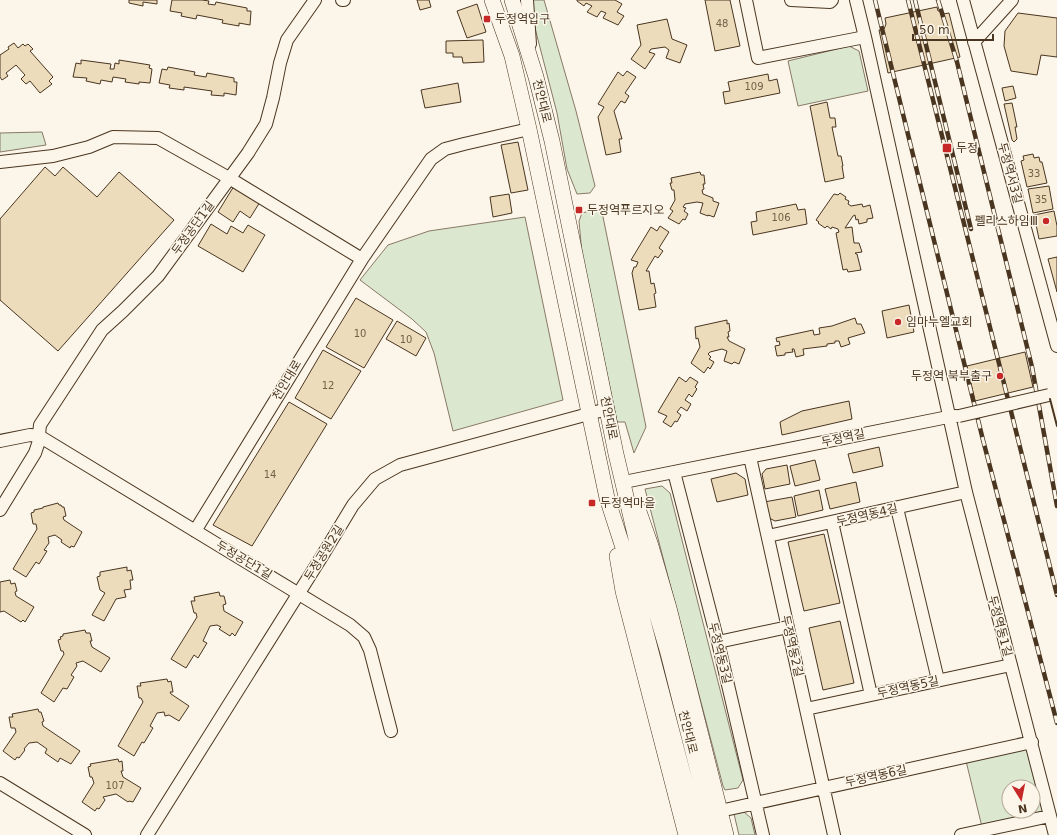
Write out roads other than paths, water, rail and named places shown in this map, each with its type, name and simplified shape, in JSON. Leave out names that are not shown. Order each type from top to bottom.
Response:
[{"type":"main road","name":"천안대로","points":[[492,0],[512,56],[529,128],[606,498],[627,560],[699,835]]},
{"type":"main road","name":"천안대로","points":[[512,0],[531,59],[554,149],[616,454],[642,564],[668,653],[714,835]]},
{"type":"main road","points":[[616,454],[629,481],[651,546],[669,608],[726,835]]},
{"type":"main road","points":[[606,498],[623,591],[686,835]]},
{"type":"street","name":"두정공단1길","points":[[0,510],[35,453],[38,444],[40,426],[102,330],[158,276],[248,153],[266,124],[280,63],[287,40],[315,0]]},
{"type":"street","points":[[527,0],[531,59]]},
{"type":"street","points":[[746,0],[758,58],[865,37]]},
{"type":"street","points":[[791,0],[830,2],[832,0]]},
{"type":"street","name":"두정역동1길","points":[[856,0],[954,416],[966,492],[1055,835]]},
{"type":"street","name":"두정역서3길","points":[[963,0],[1057,346]]},
{"type":"street","points":[[974,42],[1012,0]]},
{"type":"street","name":"천안대로","points":[[195,531],[362,259],[431,159],[445,150],[529,128]]},
{"type":"street","points":[[0,162],[53,156],[89,147],[113,137],[158,138],[229,178],[362,259]]},
{"type":"street","name":"두정역길","points":[[629,481],[1053,395]]},
{"type":"street","name":"두정공원2길","points":[[147,835],[353,505],[375,479],[400,465],[607,409]]},
{"type":"street","points":[[0,441],[30,435],[39,436]]},
{"type":"street","name":"두정공단1길","points":[[39,436],[350,625],[364,638],[370,650],[391,731]]},
{"type":"street","name":"두정역동2길","points":[[750,457],[834,835]]},
{"type":"street","name":"두정역동3길","points":[[674,472],[718,642],[763,835]]},
{"type":"street","name":"두정역동4길","points":[[768,536],[966,492]]},
{"type":"street","points":[[897,508],[938,680]]},
{"type":"street","points":[[832,522],[871,695]]},
{"type":"street","points":[[718,642],[788,627]]},
{"type":"street","name":"두정역동5길","points":[[806,709],[1010,665]]},
{"type":"street","name":"두정역동6길","points":[[720,811],[1032,742]]},
{"type":"street","points":[[0,783],[85,835]]},
{"type":"street","points":[[961,835],[975,834],[1050,816]]},
{"type":"railway","points":[[875,0],[983,440],[1057,723]]},
{"type":"railway","points":[[908,0],[1057,595]]},
{"type":"railway","points":[[915,0],[971,229]]},
{"type":"railway","points":[[938,0],[957,62],[1032,367],[1057,506]]},
{"type":"place","name":"두정역입구","points":[[487,19]]},
{"type":"place","name":"두정","points":[[947,148]]},
{"type":"place","name":"두정역푸르지오","points":[[579,210]]},
{"type":"place","name":"펠리스하임Ⅲ","points":[[1046,221]]},
{"type":"place","name":"임마누엘교회","points":[[898,322]]},
{"type":"place","name":"두정역 북부출구","points":[[1000,376]]},
{"type":"place","name":"두정역마을","points":[[592,503]]}]
